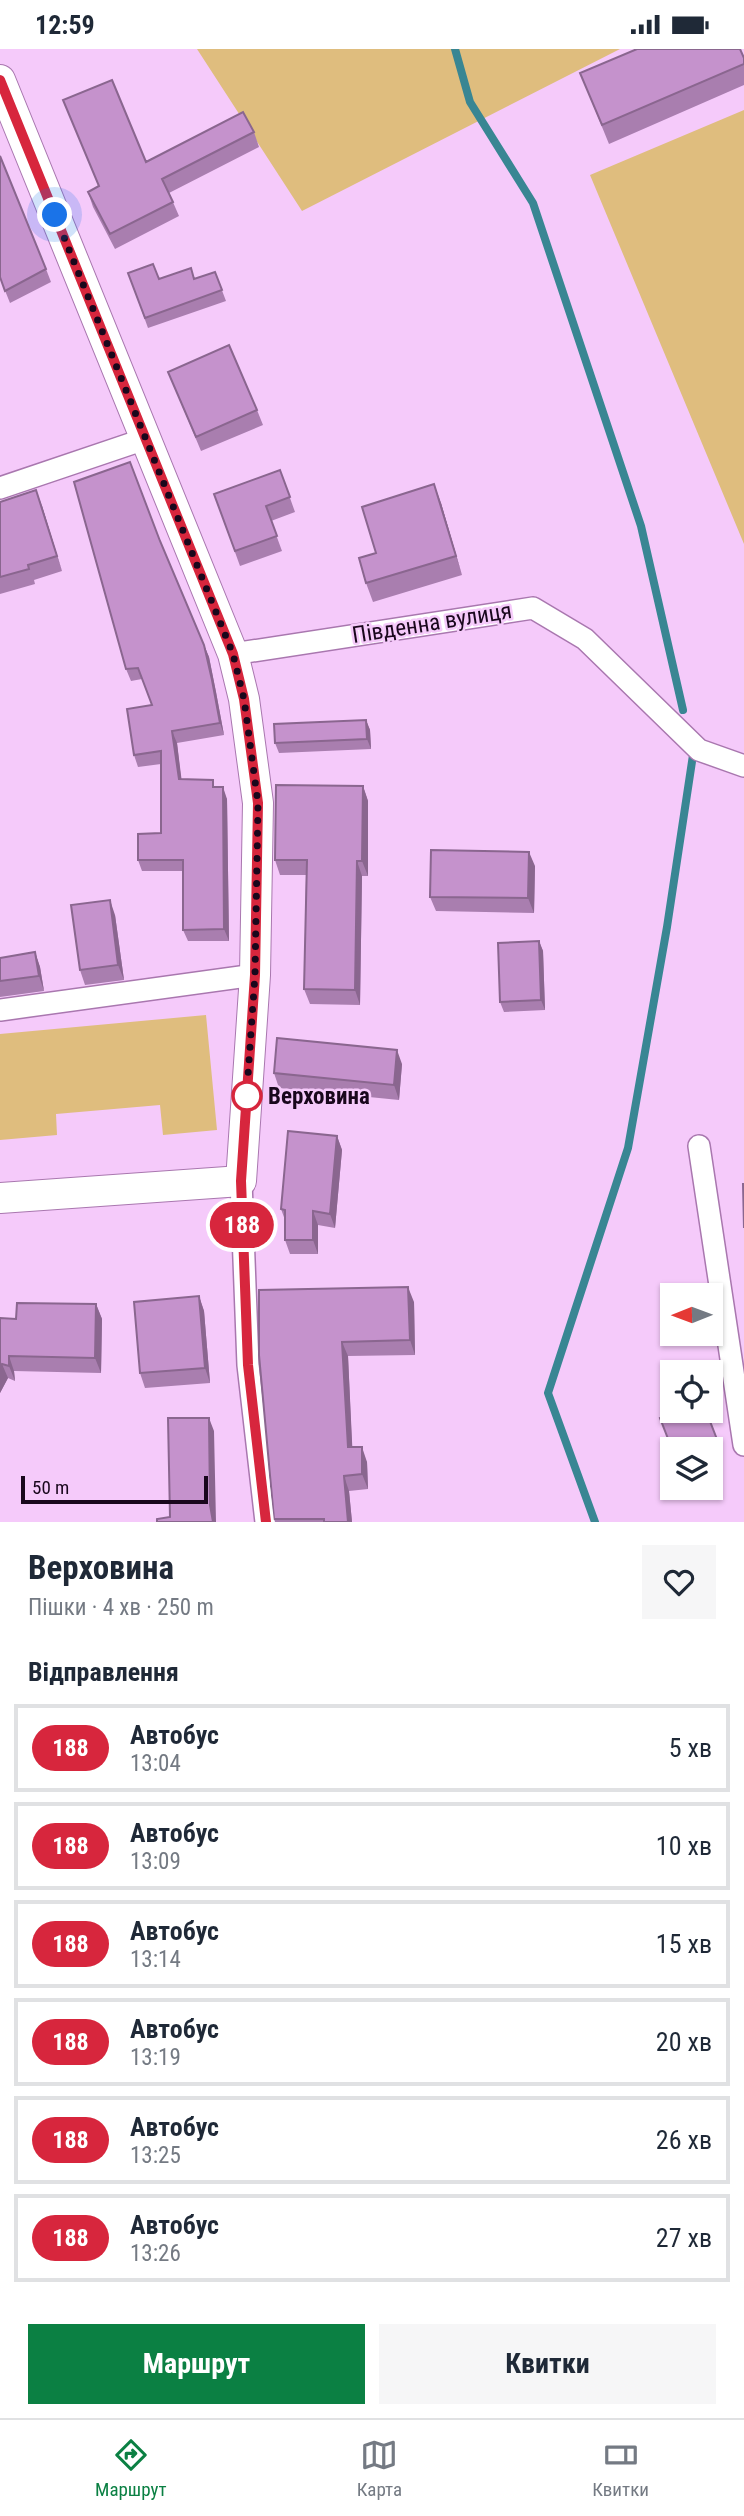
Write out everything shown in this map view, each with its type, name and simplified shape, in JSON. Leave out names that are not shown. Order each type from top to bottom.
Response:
[{"type":"street","points":[[0,80],[233,654],[244,699],[258,803],[255,975],[241,1181],[248,1365],[266,1522]]},
{"type":"street","points":[[0,488],[145,439]]},
{"type":"street","name":"Південна вулиця","points":[[233,654],[533,608],[585,639],[699,750],[744,766]]},
{"type":"street","points":[[0,1010],[255,975]]},
{"type":"street","points":[[699,1146],[744,1445]]},
{"type":"street","points":[[0,1198],[241,1181]]},
{"type":"shaded area","points":[[197,49],[620,49],[302,211]]},
{"type":"shaded area","points":[[744,110],[744,544],[590,175]]},
{"type":"shaded area","points":[[206,1015],[217,1130],[163,1135],[160,1105],[56,1114],[57,1135],[0,1140],[0,1034]]},
{"type":"building","points":[[637,49],[740,49],[744,64],[602,125],[580,73]]},
{"type":"building","points":[[112,80],[146,162],[243,112],[254,132],[162,179],[173,202],[110,234],[88,192],[99,186],[63,100]]},
{"type":"building","points":[[0,156],[46,269],[5,291],[0,277]]},
{"type":"building","points":[[153,264],[159,279],[191,268],[194,279],[215,272],[222,290],[145,318],[128,273]]},
{"type":"building","points":[[229,345],[257,410],[196,437],[168,372]]},
{"type":"building","points":[[130,462],[204,645],[212,680],[220,723],[172,731],[179,779],[213,780],[213,787],[223,787],[224,929],[183,930],[183,860],[138,860],[138,834],[161,833],[161,751],[134,755],[127,709],[152,705],[138,668],[126,669],[74,482]]},
{"type":"building","points":[[280,470],[290,497],[266,506],[277,536],[235,551],[214,494]]},
{"type":"building","points":[[434,484],[456,556],[366,583],[359,558],[376,553],[362,507]]},
{"type":"building","points":[[36,490],[57,556],[28,565],[29,569],[0,577],[0,502]]},
{"type":"building","points":[[366,720],[367,739],[275,743],[274,724]]},
{"type":"building","points":[[276,785],[363,786],[362,861],[357,861],[355,990],[304,989],[307,860],[275,860]]},
{"type":"building","points":[[431,850],[529,852],[528,898],[430,897]]},
{"type":"building","points":[[110,900],[118,965],[80,970],[71,905]]},
{"type":"building","points":[[539,941],[541,1000],[500,1002],[498,943]]},
{"type":"building","points":[[35,952],[39,976],[0,981],[0,958]]},
{"type":"building","points":[[277,1038],[397,1050],[394,1085],[274,1073]]},
{"type":"building","points":[[288,1131],[337,1136],[330,1214],[313,1211],[313,1240],[285,1240],[285,1210],[281,1209]]},
{"type":"building","points":[[408,1287],[410,1340],[342,1342],[348,1447],[362,1447],[362,1474],[344,1476],[348,1522],[274,1519],[259,1355],[259,1290]]},
{"type":"building","points":[[199,1296],[205,1368],[140,1373],[134,1302]]},
{"type":"building","points":[[17,1303],[96,1304],[95,1358],[9,1356],[9,1366],[2,1364],[0,1368],[0,1318],[16,1319]]},
{"type":"building","points":[[168,1418],[209,1418],[210,1505],[213,1522],[157,1522],[157,1519],[170,1517]]},
{"type":"building","points":[[662,1423],[711,1423],[716,1437],[667,1437]]},
{"type":"waterway","points":[[455,49],[470,102],[533,203],[641,526],[683,710]]},
{"type":"waterway","points":[[595,1522],[548,1393],[628,1148],[667,927],[693,755]]},
{"type":"bus line","name":"188","points":[[0,80],[233,654],[244,699],[258,803],[255,975],[241,1181],[248,1365],[266,1522]]},
{"type":"place","name":"Верховина","points":[[247,1096]]},
{"type":"route","points":[[55,215],[233,654],[244,699],[258,803],[255,975],[246,1104],[247,1096]]}]
